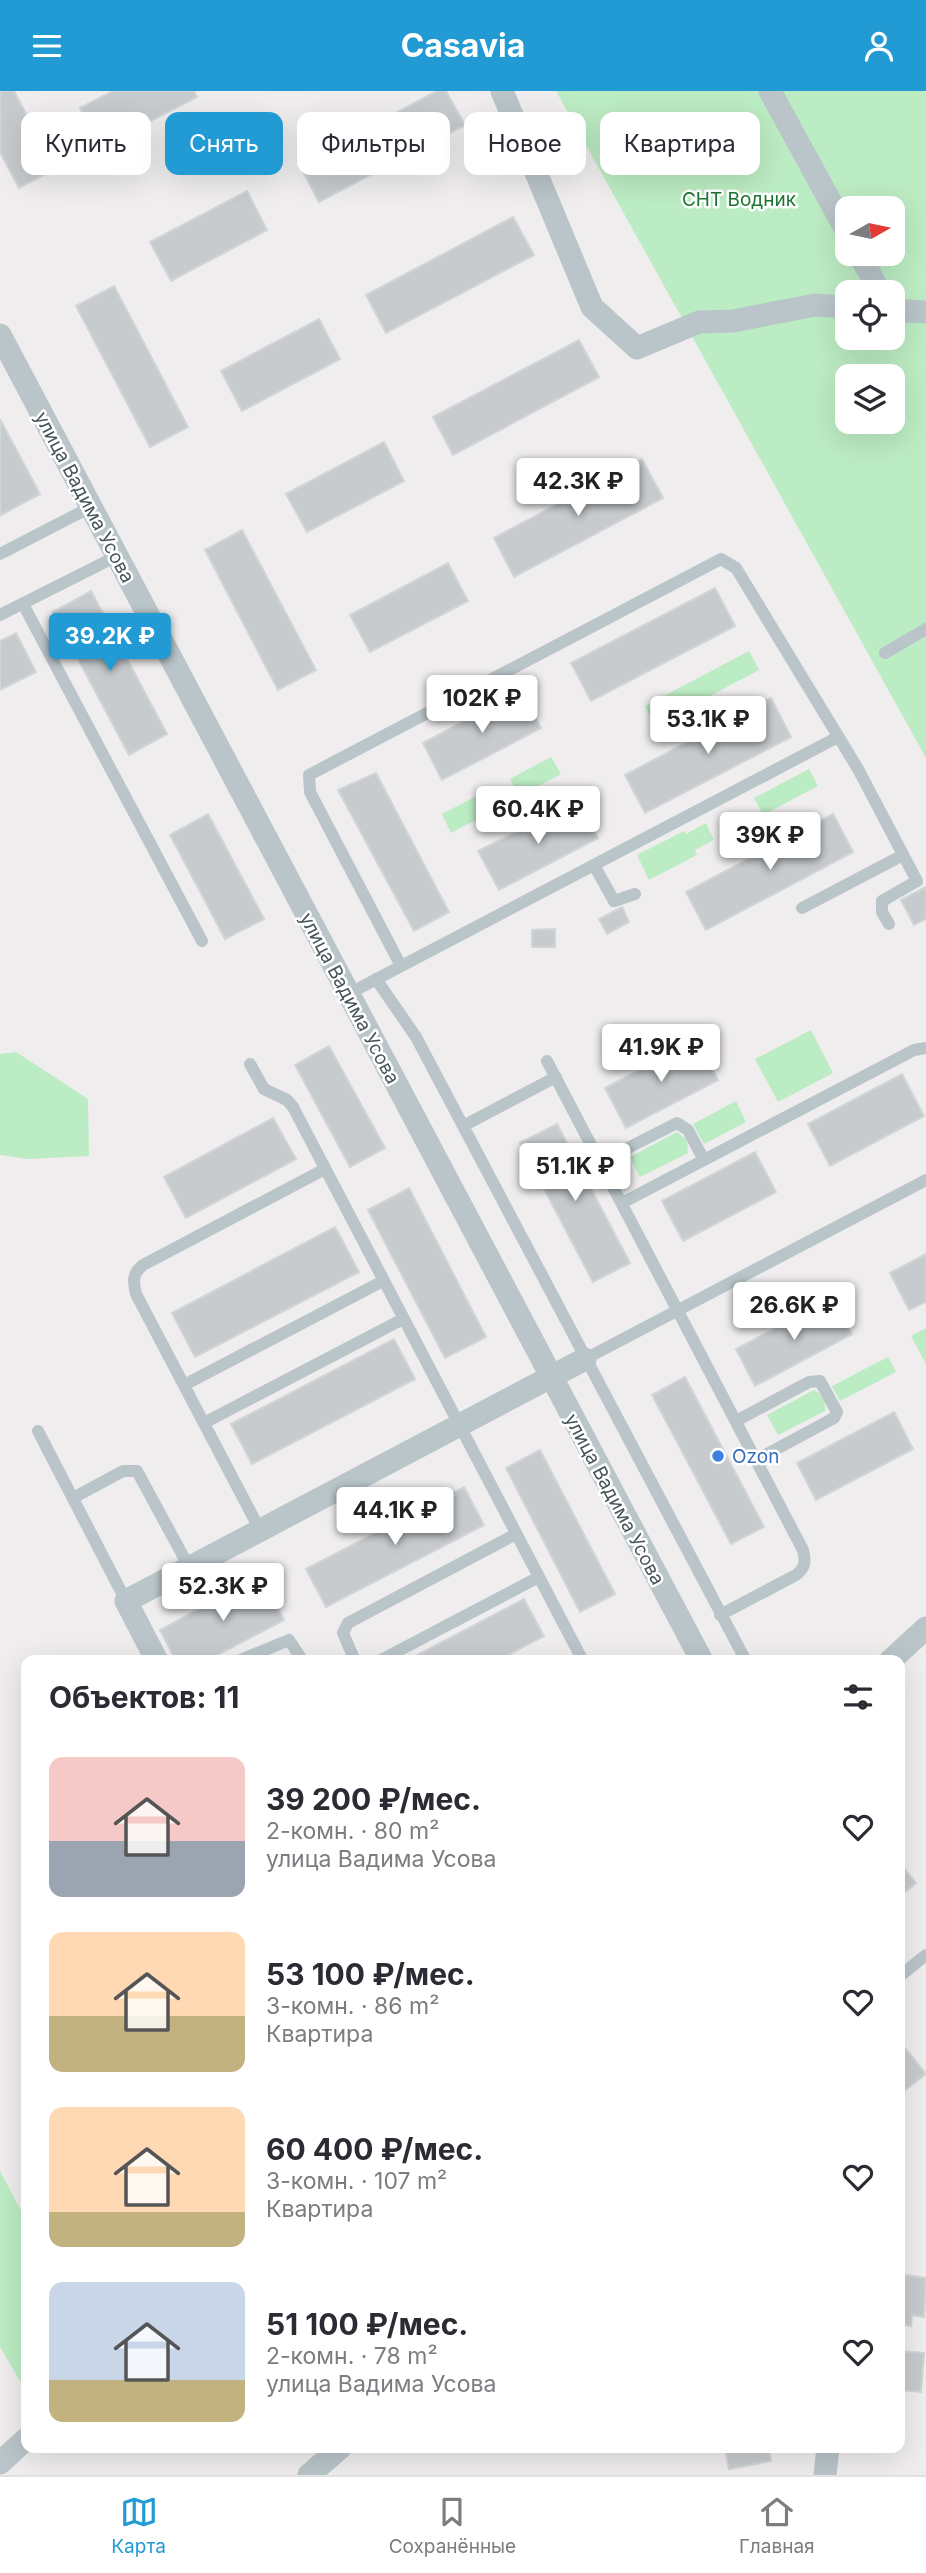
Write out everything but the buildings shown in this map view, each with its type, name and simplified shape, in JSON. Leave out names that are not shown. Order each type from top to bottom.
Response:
[{"type":"street","points":[[502,91],[592,307],[637,348],[699,322],[733,321],[815,305],[835,306]]},
{"type":"street","points":[[769,91],[835,210]]},
{"type":"street","points":[[905,311],[926,312]]},
{"type":"street","name":"улица Вадима Усова","points":[[0,335],[699,1655]]},
{"type":"street","points":[[154,1655],[126,1601],[585,1359]]},
{"type":"street","points":[[897,1655],[926,1628]]},
{"type":"street","points":[[0,2463],[21,2444]]},
{"type":"street","points":[[309,2475],[335,2453]]},
{"type":"street","points":[[825,2475],[827,2453]]},
{"type":"lane","points":[[0,554],[91,507]]},
{"type":"lane","points":[[0,615],[117,556]]},
{"type":"lane","points":[[401,966],[307,782],[309,775],[712,561],[721,559],[736,568],[838,737],[903,855],[921,879],[882,901],[882,912],[889,924]]},
{"type":"lane","points":[[23,604],[202,941]]},
{"type":"lane","points":[[885,653],[926,629]]},
{"type":"lane","points":[[348,994],[838,737]]},
{"type":"lane","points":[[802,908],[903,855]]},
{"type":"lane","points":[[594,865],[614,901],[635,894]]},
{"type":"lane","points":[[376,979],[416,1037],[743,1655]]},
{"type":"lane","points":[[622,1203],[914,1049],[926,1048]]},
{"type":"lane","points":[[547,1061],[803,1550],[806,1561],[803,1570],[720,1615]]},
{"type":"lane","points":[[250,1064],[264,1089],[287,1100],[293,1107],[580,1655]]},
{"type":"lane","points":[[463,1126],[556,1077]]},
{"type":"lane","points":[[600,1162],[677,1123],[688,1131],[704,1160]]},
{"type":"lane","points":[[260,1530],[136,1294],[133,1281],[136,1271],[143,1265],[325,1169]]},
{"type":"lane","points":[[585,1359],[926,1180]]},
{"type":"lane","points":[[184,1385],[383,1280]]},
{"type":"lane","points":[[204,1423],[403,1319]]},
{"type":"lane","points":[[736,1421],[809,1382],[820,1381],[826,1387],[837,1412],[834,1418],[756,1460]]},
{"type":"lane","points":[[38,1431],[126,1601]]},
{"type":"lane","points":[[73,1498],[123,1471],[137,1471],[189,1567]]},
{"type":"lane","points":[[352,1655],[343,1633],[348,1623],[516,1534]]},
{"type":"lane","points":[[390,1655],[539,1577]]},
{"type":"lane","points":[[251,1655],[289,1640],[300,1655]]},
{"type":"lane","points":[[905,1972],[926,1955]]},
{"type":"green space","name":"СНТ Водник","points":[[556,91],[926,91],[926,758],[603,175],[760,175],[760,112],[600,112],[600,170],[586,145],[586,112],[568,112]]},
{"type":"green space","points":[[749,651],[759,670],[655,725],[645,706]]},
{"type":"green space","points":[[551,757],[561,774],[519,796],[510,779]]},
{"type":"green space","points":[[809,769],[818,786],[763,815],[754,798]]},
{"type":"green space","points":[[486,791],[496,809],[451,833],[442,814]]},
{"type":"green space","points":[[706,823],[714,840],[695,850],[697,855],[649,880],[637,855]]},
{"type":"green space","points":[[811,1030],[833,1073],[778,1102],[755,1059]]},
{"type":"green space","points":[[16,1052],[88,1099],[89,1156],[28,1159],[0,1155],[0,1054]]},
{"type":"green space","points":[[736,1101],[746,1122],[704,1144],[693,1124]]},
{"type":"green space","points":[[677,1132],[687,1140],[688,1153],[640,1177],[630,1157]]},
{"type":"green space","points":[[926,1328],[926,1364],[911,1336]]},
{"type":"green space","points":[[888,1357],[896,1372],[840,1401],[832,1386]]},
{"type":"green space","points":[[814,1390],[823,1399],[825,1411],[778,1435],[767,1415]]},
{"type":"green space","points":[[0,2171],[21,2211],[21,2383],[0,2347]]},
{"type":"place","name":"Ozon","points":[[718,1456]]}]
